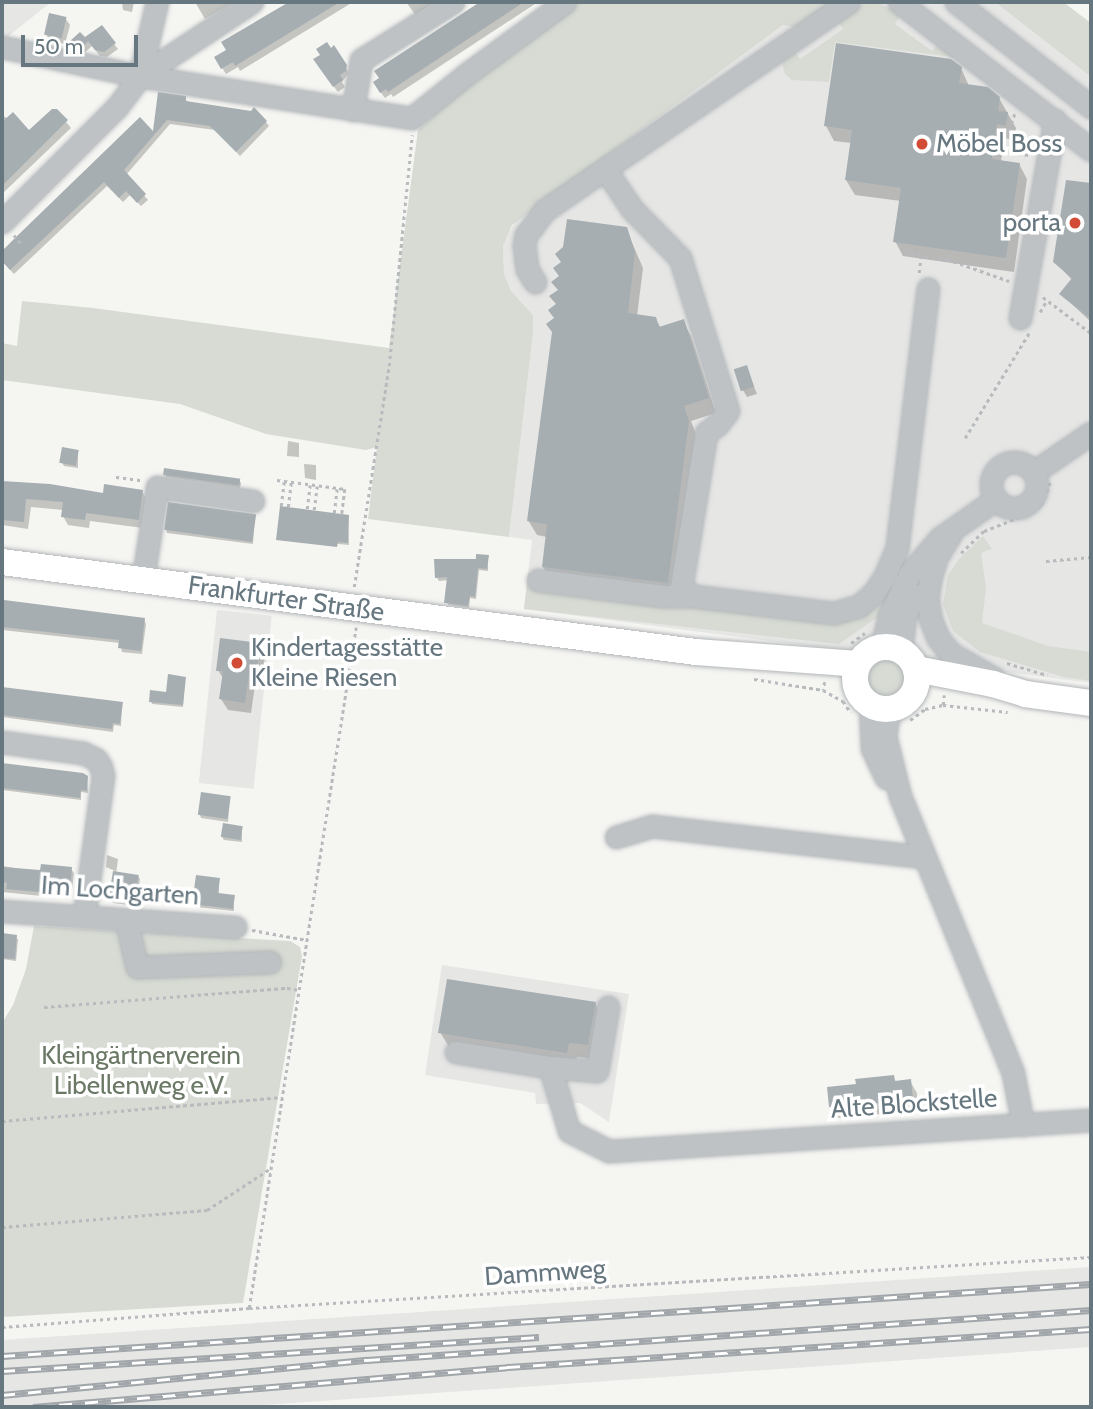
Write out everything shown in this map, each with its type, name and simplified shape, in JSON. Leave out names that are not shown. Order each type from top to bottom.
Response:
[{"type":"main road","name":"Frankfurter Straße","points":[[2,562],[826,671],[946,685],[993,684],[1025,694],[1091,703]]},
{"type":"street","points":[[140,76],[157,2]]},
{"type":"street","points":[[2,222],[117,107],[140,76],[252,2]]},
{"type":"street","points":[[2,47],[140,76],[412,118],[565,2]]},
{"type":"street","points":[[535,282],[527,269],[524,246],[535,221],[560,198],[849,2]]},
{"type":"street","points":[[898,2],[926,9],[1091,150]]},
{"type":"street","points":[[956,2],[1091,107]]},
{"type":"street","points":[[354,110],[361,60],[449,3]]},
{"type":"street","points":[[1030,321],[1025,286],[1055,120]]},
{"type":"street","points":[[605,169],[632,209],[680,258],[727,411],[718,425],[706,433],[681,587],[693,596]]},
{"type":"street","points":[[538,580],[807,611],[845,612],[873,594],[886,576],[897,548],[928,289]]},
{"type":"street","points":[[990,494],[1007,507],[1027,504],[1036,493],[1039,470],[1091,433]]},
{"type":"street","points":[[886,677],[889,616],[910,573],[940,538],[951,533],[990,494],[992,479],[999,467],[1006,463],[1021,463],[1039,470]]},
{"type":"street","points":[[144,579],[158,487],[253,501]]},
{"type":"street","points":[[951,533],[945,559],[927,598],[938,638],[951,654],[1025,694]]},
{"type":"street","points":[[897,548],[910,573]]},
{"type":"street","points":[[886,677],[907,609],[923,573],[945,559]]},
{"type":"street","name":"Alte Blockstelle","points":[[550,1067],[569,1131],[609,1151],[1023,1125],[1013,1073],[877,735],[886,677]]},
{"type":"street","points":[[2,742],[83,753],[96,759],[101,767],[103,775],[84,917]]},
{"type":"street","points":[[616,838],[652,826],[924,857]]},
{"type":"street","name":"Im Lochgarten","points":[[2,911],[235,927]]},
{"type":"street","points":[[126,920],[137,967],[270,962]]},
{"type":"street","points":[[456,1052],[550,1067],[597,1071],[608,1007]]},
{"type":"street","points":[[1023,1125],[1091,1120]]},
{"type":"path","points":[[1027,98],[1013,118],[1009,131],[1000,131],[997,150],[1047,158]]},
{"type":"path","points":[[249,1308],[300,990],[355,608],[364,517],[388,366],[412,118]]},
{"type":"path","points":[[20,240],[23,246]]},
{"type":"path","points":[[904,252],[947,259],[1025,286],[1091,333]]},
{"type":"path","points":[[965,439],[1030,321],[1047,300]]},
{"type":"path","points":[[945,559],[984,531],[1014,521],[1041,505],[1039,470],[1011,454],[1001,457],[988,469],[990,494]]},
{"type":"path","points":[[116,477],[150,482],[158,487]]},
{"type":"path","points":[[277,480],[345,489],[342,514]]},
{"type":"path","points":[[281,506],[284,481]]},
{"type":"path","points":[[288,507],[291,482]]},
{"type":"path","points":[[307,509],[310,484]]},
{"type":"path","points":[[314,510],[317,485]]},
{"type":"path","points":[[334,513],[337,488]]},
{"type":"path","points":[[1046,561],[1091,557]]},
{"type":"path","points":[[889,616],[881,616],[873,627],[846,646],[828,650],[823,690],[843,701],[860,728],[877,735],[897,735],[904,724],[925,709],[943,705],[946,685]]},
{"type":"path","points":[[1003,662],[1056,678]]},
{"type":"path","points":[[235,927],[307,940]]},
{"type":"path","points":[[44,1007],[287,988],[300,990]]},
{"type":"path","points":[[2,1121],[282,1097]]},
{"type":"path","points":[[2,1227],[207,1210],[271,1168]]},
{"type":"path","name":"Dammweg","points":[[2,1327],[249,1308],[1091,1256]]},
{"type":"shaded area","points":[[2,2],[51,2],[5,39],[2,38]]},
{"type":"shaded area","points":[[834,2],[912,2],[917,5],[919,2],[995,2],[1091,77],[1091,683],[524,609],[532,540],[509,537],[533,315],[511,291],[504,274],[503,246],[507,235],[517,219],[783,25],[798,28]]},
{"type":"shaded area","name":"Kindertagesstätte Kleine Riesen","points":[[217,610],[272,616],[254,789],[199,783]]},
{"type":"shaded area","points":[[442,965],[629,994],[609,1122],[580,1103],[536,1104],[535,1093],[425,1075]]},
{"type":"shaded area","points":[[1091,1267],[1091,1347],[238,1407],[2,1407],[2,1340]]},
{"type":"green space","points":[[578,2],[834,2],[798,28],[783,25],[512,225],[503,246],[504,274],[511,291],[533,315],[533,334],[509,537],[368,519],[377,447],[366,450],[266,434],[180,404],[2,380],[2,343],[17,346],[22,301],[389,348],[418,130],[435,114],[433,105]]},
{"type":"green space","points":[[877,2],[901,14],[895,24],[932,51],[939,42],[960,58],[835,42],[829,82],[792,80],[785,74],[782,63],[785,57],[794,51],[800,59],[843,29],[837,19],[864,4]]},
{"type":"green space","points":[[995,2],[1063,2],[1091,23],[1091,77]]},
{"type":"green space","points":[[983,536],[992,549],[981,553],[986,587],[982,623],[1048,646],[1091,652],[1091,681],[1064,677],[980,652],[953,631],[943,604],[948,575],[959,559]]},
{"type":"green space","points":[[895,568],[899,575],[886,611],[839,644],[524,609],[528,573],[667,592],[831,621]]},
{"type":"green space","points":[[886,652],[896,654],[904,660],[910,668],[910,688],[904,696],[896,702],[886,704],[876,702],[868,696],[862,688],[860,678],[862,668],[868,660],[876,654]]},
{"type":"green space","name":"Kleingärtnerverein Libellenweg e.V.","points":[[34,926],[290,941],[300,947],[302,956],[243,1303],[2,1317],[2,1023],[13,1005],[26,969]]},
{"type":"building","points":[[289,2],[340,2],[235,66],[233,62],[221,69],[214,57],[226,50],[221,42]]},
{"type":"building","points":[[480,2],[524,2],[388,92],[386,89],[380,93],[373,82],[379,78],[374,71]]},
{"type":"building","points":[[49,13],[67,17],[62,38],[44,34]]},
{"type":"building","points":[[102,25],[116,43],[104,52],[95,50],[88,41],[80,50],[70,41],[80,32],[85,37]]},
{"type":"building","points":[[327,42],[331,48],[334,45],[347,65],[346,71],[340,75],[343,80],[333,87],[313,59],[320,55],[316,49]]},
{"type":"building","name":"Möbel Boss","points":[[836,43],[951,59],[962,67],[959,83],[988,87],[1000,97],[998,111],[1008,112],[1006,126],[997,124],[992,159],[1020,163],[1006,258],[893,242],[901,188],[845,180],[852,130],[824,126]]},
{"type":"building","points":[[158,92],[186,96],[186,101],[251,111],[254,107],[267,121],[236,152],[210,126],[167,120],[124,170],[146,194],[137,203],[126,191],[119,198],[104,182],[10,270],[2,261],[2,251],[15,238],[140,117],[153,131]]},
{"type":"building","points":[[52,109],[57,109],[68,120],[2,186],[2,122],[13,112],[29,130]]},
{"type":"building","name":"porta","points":[[1066,180],[1091,183],[1091,319],[1059,294],[1072,278],[1053,262]]},
{"type":"building","points":[[567,219],[627,227],[635,252],[628,313],[656,317],[659,327],[684,319],[709,398],[684,406],[689,421],[668,583],[542,567],[547,524],[527,521],[552,332],[546,324],[554,318],[548,310],[556,304],[549,296],[558,290],[551,282],[559,276],[553,268],[561,262],[555,254],[563,247]]},
{"type":"building","points":[[747,365],[754,387],[741,391],[734,369]]},
{"type":"building","points":[[62,447],[79,450],[76,466],[59,463]]},
{"type":"building","points":[[164,468],[240,479],[239,486],[163,475]]},
{"type":"building","points":[[2,481],[50,484],[103,493],[104,484],[143,490],[139,520],[86,513],[85,520],[61,517],[63,502],[26,499],[24,522],[2,520]]},
{"type":"building","points":[[168,502],[256,514],[252,542],[164,530]]},
{"type":"building","points":[[280,506],[349,515],[348,543],[338,542],[337,547],[276,540]]},
{"type":"building","points":[[476,554],[489,555],[487,569],[478,568],[475,597],[470,596],[468,606],[444,603],[447,577],[435,578],[434,559],[476,559]]},
{"type":"building","points":[[4,600],[145,618],[141,651],[118,648],[119,640],[2,627]]},
{"type":"building","points":[[220,638],[260,643],[256,676],[249,675],[245,703],[219,699],[223,671],[216,671]]},
{"type":"building","points":[[168,674],[186,677],[183,705],[149,702],[150,690],[166,692]]},
{"type":"building","points":[[2,687],[123,702],[120,724],[113,723],[112,729],[2,715]]},
{"type":"building","points":[[2,763],[83,773],[88,776],[87,791],[81,790],[80,798],[2,788]]},
{"type":"building","points":[[201,792],[231,796],[228,819],[198,815]]},
{"type":"building","points":[[223,823],[243,826],[241,840],[221,837]]},
{"type":"building","points":[[41,864],[72,867],[70,895],[6,889],[7,883],[2,882],[2,867],[40,870]]},
{"type":"building","points":[[113,871],[139,875],[134,904],[108,900]]},
{"type":"building","points":[[196,875],[220,878],[218,893],[235,895],[233,909],[192,904]]},
{"type":"building","points":[[2,933],[17,935],[15,959],[2,958]]},
{"type":"building","points":[[447,979],[596,1002],[588,1045],[569,1043],[567,1053],[438,1033]]},
{"type":"building","points":[[894,1075],[895,1081],[911,1079],[913,1100],[829,1107],[827,1087],[856,1084],[855,1079]]},
{"type":"railway","points":[[2,1356],[1091,1284]]},
{"type":"railway","points":[[2,1395],[367,1360],[1091,1310]]},
{"type":"railway","points":[[33,1407],[507,1367],[1091,1329]]},
{"type":"railway","points":[[2,1371],[539,1337]]},
{"type":"place","name":"Möbel Boss","points":[[922,144]]},
{"type":"place","name":"porta","points":[[1075,223]]},
{"type":"place","name":"Kindertagesstätte Kleine Riesen","points":[[237,663]]}]
